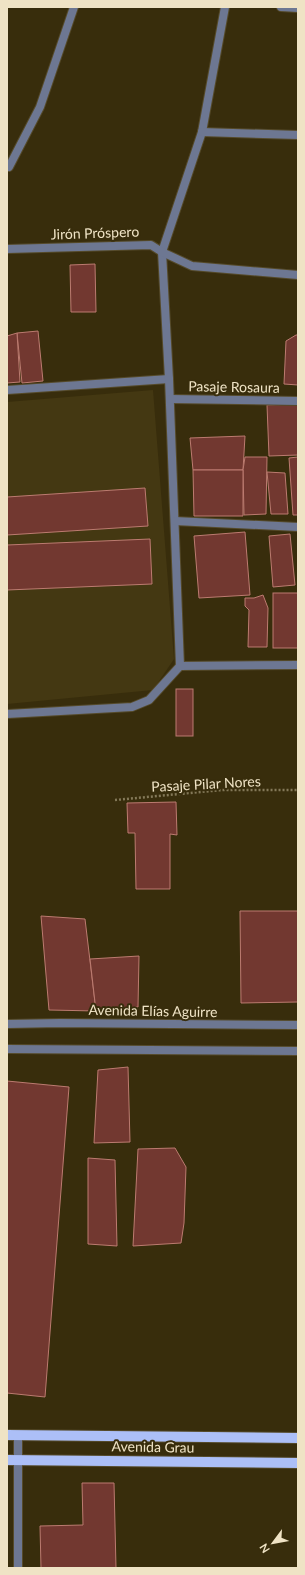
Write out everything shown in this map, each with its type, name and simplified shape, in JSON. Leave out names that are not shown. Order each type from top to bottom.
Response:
[{"type":"main road","name":"Avenida Grau","points":[[7,1435],[298,1438]]},
{"type":"main road","name":"Avenida Grau","points":[[12,1460],[298,1463]]},
{"type":"street","points":[[9,167],[40,107],[74,7]]},
{"type":"street","points":[[7,714],[132,706],[149,700],[180,666],[176,521],[162,252],[202,132],[225,7]]},
{"type":"street","points":[[281,7],[298,8]]},
{"type":"street","points":[[202,132],[298,135]]},
{"type":"street","name":"Jirón Próspero","points":[[7,249],[151,245],[162,252],[192,266],[298,275]]},
{"type":"street","points":[[7,390],[169,379]]},
{"type":"street","name":"Pasaje Rosaura","points":[[170,399],[298,401]]},
{"type":"street","points":[[176,521],[298,527]]},
{"type":"street","points":[[180,666],[298,665]]},
{"type":"street","name":"Avenida Elías Aguirre","points":[[7,1024],[298,1025]]},
{"type":"street","points":[[7,1049],[298,1051]]},
{"type":"street","points":[[18,1435],[12,1460],[18,1568]]},
{"type":"path","name":"Pasaje Pilar Nores","points":[[115,800],[222,790],[298,790]]},
{"type":"shaded area","points":[[153,390],[174,659],[153,690],[7,704],[7,402]]},
{"type":"building","points":[[95,264],[96,312],[71,312],[70,265]]},
{"type":"building","points":[[38,331],[43,381],[22,383],[17,333]]},
{"type":"building","points":[[17,333],[20,382],[7,383],[7,336]]},
{"type":"building","points":[[298,335],[298,385],[284,384],[286,341]]},
{"type":"building","points":[[298,404],[298,455],[269,456],[267,405]]},
{"type":"building","points":[[245,436],[243,470],[193,470],[190,438]]},
{"type":"building","points":[[245,457],[267,457],[266,514],[244,515],[243,470]]},
{"type":"building","points":[[298,457],[298,515],[293,515],[289,458]]},
{"type":"building","points":[[193,470],[243,470],[243,516],[194,516]]},
{"type":"building","points":[[267,472],[285,473],[288,514],[271,514]]},
{"type":"building","points":[[145,488],[148,526],[7,535],[7,497]]},
{"type":"building","points":[[245,532],[250,595],[199,598],[194,536]]},
{"type":"building","points":[[290,534],[295,585],[273,587],[269,536]]},
{"type":"building","points":[[150,539],[152,584],[7,590],[7,545]]},
{"type":"building","points":[[273,593],[298,593],[298,648],[273,648]]},
{"type":"building","points":[[263,595],[268,608],[267,647],[248,647],[249,610],[245,606],[245,598],[254,598]]},
{"type":"building","points":[[176,689],[193,689],[193,736],[176,736]]},
{"type":"building","points":[[176,802],[177,835],[170,834],[170,889],[136,889],[135,833],[128,833],[127,803]]},
{"type":"building","points":[[240,911],[298,911],[298,1002],[241,1003]]},
{"type":"building","points":[[41,916],[85,919],[96,1011],[49,1010]]},
{"type":"building","points":[[139,956],[138,1007],[96,1011],[90,959]]},
{"type":"building","points":[[128,1067],[130,1142],[94,1143],[98,1070]]},
{"type":"building","points":[[7,1081],[69,1087],[45,1397],[7,1393]]},
{"type":"building","points":[[175,1148],[186,1167],[184,1223],[181,1243],[133,1246],[138,1149]]},
{"type":"building","points":[[88,1158],[115,1160],[117,1246],[88,1244]]},
{"type":"building","points":[[82,1483],[114,1483],[116,1568],[41,1568],[40,1526],[83,1525]]}]
